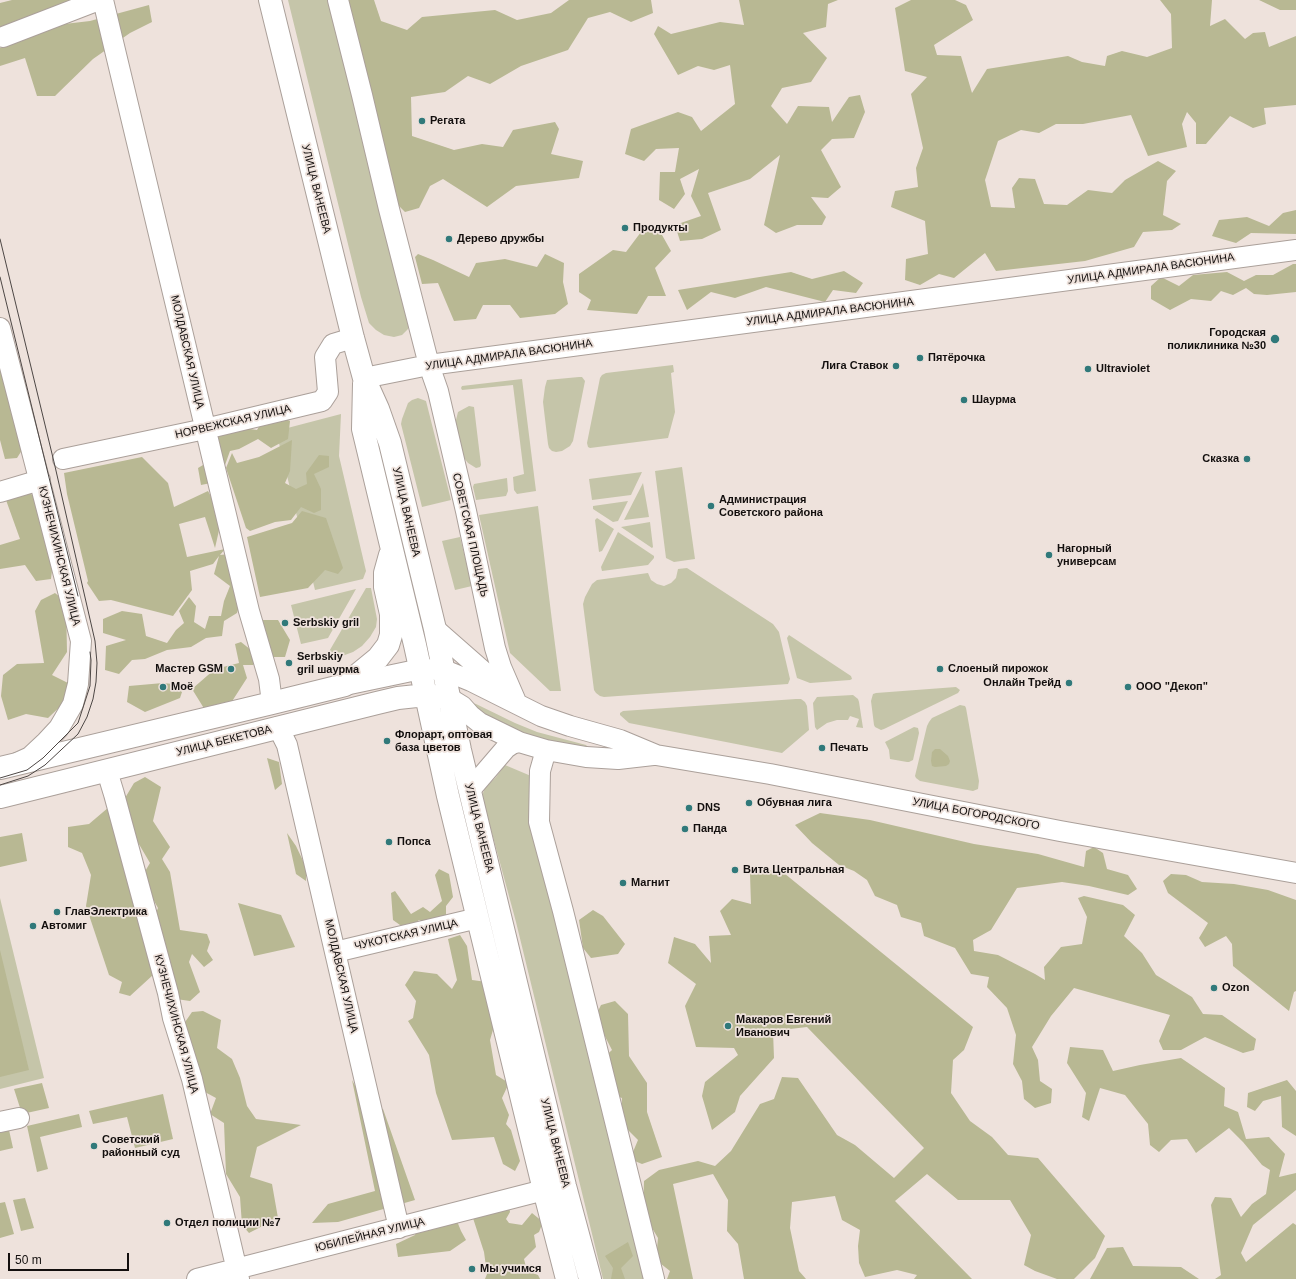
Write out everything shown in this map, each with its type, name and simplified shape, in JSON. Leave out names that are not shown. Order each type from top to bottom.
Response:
[{"type":"main road","name":"УЛИЦА ВАНЕЕВА","points":[[270,0],[353,338],[364,378],[378,409],[390,443],[435,629],[470,790],[563,1178],[590,1279]]},
{"type":"main road","name":"УЛИЦА ВАНЕЕВА","points":[[364,378],[363,429],[421,669],[448,796],[567,1279]]},
{"type":"main road","points":[[8,766],[272,704],[345,685],[378,658],[388,645],[391,635],[391,614],[385,587],[385,573],[389,561],[391,544]]},
{"type":"main road","name":"УЛИЦА БЕКЕТОВА","points":[[0,797],[391,700],[426,695],[449,698]]},
{"type":"street","points":[[3,37],[99,0]]},
{"type":"street","name":"МОЛДАВСКАЯ УЛИЦА","points":[[103,0],[249,611],[269,679],[272,704]]},
{"type":"street","points":[[338,0],[429,365]]},
{"type":"street","name":"УЛИЦА АДМИРАЛА ВАСЮНИНА","points":[[364,378],[429,365],[1296,250]]},
{"type":"street","name":"КУЗНЕЧИХИНСКАЯ УЛИЦА","points":[[0,328],[81,641],[78,684],[73,704],[59,728],[30,757],[8,766]]},
{"type":"street","name":"НОРВЕЖСКАЯ УЛИЦА","points":[[63,460],[206,429],[322,401],[328,392],[325,357],[333,344],[353,338]]},
{"type":"street","name":"СОВЕТСКАЯ ПЛОЩАДЬ","points":[[429,365],[438,391],[466,511],[495,648],[501,667],[517,704]]},
{"type":"street","points":[[0,492],[40,480]]},
{"type":"street","points":[[435,629],[484,672],[517,704]]},
{"type":"street","points":[[345,685],[421,669],[444,670]]},
{"type":"street","name":"УЛИЦА БОГОРОДСКОГО","points":[[444,670],[471,681],[541,716],[563,724],[620,740],[656,755],[770,774],[1060,831],[1296,873]]},
{"type":"street","name":"УЛИЦА БОГОРОДСКОГО","points":[[449,698],[462,706],[480,723],[519,742],[546,750],[586,757],[618,759],[656,755]]},
{"type":"street","name":"МОЛДАВСКАЯ УЛИЦА","points":[[278,727],[287,745],[399,1228]]},
{"type":"street","points":[[470,790],[506,748],[519,742]]},
{"type":"street","points":[[546,750],[540,771],[539,822],[563,911],[654,1279]]},
{"type":"street","name":"КУЗНЕЧИХИНСКАЯ УЛИЦА","points":[[107,771],[192,1079],[238,1274]]},
{"type":"street","name":"ЧУКОТСКАЯ УЛИЦА","points":[[335,952],[478,918]]},
{"type":"street","name":"ЮБИЛЕЙНАЯ УЛИЦА","points":[[197,1279],[238,1274],[399,1228],[544,1190]]},
{"type":"green space","points":[[12,0],[74,0],[0,31],[0,3]]},
{"type":"green space","points":[[288,0],[333,0],[409,321],[408,329],[402,335],[394,337],[384,335],[369,323],[361,297]]},
{"type":"green space","points":[[342,0],[374,0],[381,21],[407,30],[422,17],[495,10],[517,20],[551,13],[569,0],[651,0],[653,13],[631,22],[610,12],[588,18],[568,50],[521,66],[490,84],[468,76],[445,92],[411,97],[412,136],[454,150],[482,144],[503,147],[513,130],[555,122],[559,129],[551,154],[583,161],[579,178],[516,186],[487,207],[443,179],[430,186],[419,208],[405,212],[389,196]]},
{"type":"green space","points":[[739,0],[838,0],[828,4],[826,27],[803,33],[827,58],[811,82],[782,88],[771,106],[787,124],[798,106],[829,107],[832,122],[849,97],[860,95],[865,112],[854,138],[832,139],[821,150],[841,187],[828,198],[811,197],[826,217],[822,225],[797,225],[776,233],[764,225],[780,155],[750,179],[708,193],[721,230],[702,239],[680,241],[675,225],[701,216],[691,196],[699,169],[680,179],[685,194],[674,209],[659,200],[660,172],[675,172],[679,148],[656,149],[644,161],[625,154],[631,129],[678,112],[692,117],[701,131],[735,104],[730,65],[714,70],[698,66],[678,75],[654,34],[658,26],[671,34],[720,22],[744,25]]},
{"type":"green space","points":[[911,0],[955,0],[966,5],[973,20],[934,45],[937,55],[961,56],[972,93],[987,69],[1068,56],[1082,62],[1105,66],[1107,56],[1122,51],[1147,57],[1172,48],[1171,14],[1160,0],[1212,0],[1210,26],[1225,19],[1245,39],[1253,33],[1265,32],[1269,47],[1296,36],[1296,105],[1264,108],[1266,124],[1253,128],[1230,116],[1206,144],[1196,144],[1196,123],[1187,112],[1182,124],[1187,147],[1148,156],[1131,115],[1083,124],[1056,124],[1039,133],[1021,130],[998,141],[985,180],[991,207],[1015,208],[1012,188],[1019,178],[1035,179],[1044,204],[1067,205],[1088,190],[1112,193],[1125,180],[1158,161],[1176,171],[1167,181],[1163,215],[1181,224],[1172,230],[1143,232],[1134,247],[1085,261],[996,271],[985,253],[954,278],[939,274],[920,285],[905,280],[906,259],[928,254],[925,221],[891,207],[895,191],[918,187],[916,168],[923,148],[911,94],[927,77],[905,71],[895,8]]},
{"type":"green space","points":[[1259,0],[1296,0],[1296,10],[1280,10]]},
{"type":"green space","points":[[149,5],[152,22],[130,33],[93,59],[55,96],[37,96],[25,58],[0,66],[0,48],[56,25],[90,21]]},
{"type":"green space","points":[[1296,210],[1296,234],[1251,233],[1236,243],[1212,236],[1219,220],[1247,217],[1269,226],[1283,213]]},
{"type":"green space","points":[[644,228],[662,235],[671,251],[655,268],[666,296],[648,296],[637,314],[587,310],[591,300],[579,292],[579,274],[613,250],[626,252]]},
{"type":"green space","points":[[418,254],[469,277],[476,263],[505,259],[537,267],[545,254],[564,263],[563,282],[568,304],[555,314],[520,318],[510,305],[483,305],[476,319],[454,321],[438,283],[422,284],[415,257]]},
{"type":"green space","points":[[1293,264],[1296,264],[1296,292],[1267,295],[1254,294],[1246,288],[1233,295],[1221,291],[1211,301],[1191,299],[1170,310],[1151,299],[1151,286],[1161,277],[1179,286],[1193,275],[1227,272],[1244,281],[1256,275],[1273,275]]},
{"type":"green space","points":[[844,271],[863,283],[856,293],[833,290],[825,302],[766,287],[735,298],[711,292],[687,310],[678,290],[791,272],[812,279]]},
{"type":"green space","points":[[0,357],[24,447],[17,458],[5,459],[0,440]]},
{"type":"green space","points":[[673,365],[674,372],[671,373],[675,412],[668,438],[590,448],[588,447],[587,443],[600,378],[602,375],[606,373]]},
{"type":"green space","points":[[582,377],[585,381],[573,441],[570,446],[562,451],[552,451],[548,444],[543,402],[547,380]]},
{"type":"green space","points":[[522,379],[536,491],[517,494],[514,490],[513,477],[524,474],[513,385],[462,390],[461,388],[462,386]]},
{"type":"green space","points":[[418,398],[426,401],[451,500],[422,507],[401,424],[408,403]]},
{"type":"green space","points":[[469,406],[474,407],[481,465],[480,467],[476,468],[468,463],[464,458],[455,424],[458,412]]},
{"type":"green space","points":[[341,414],[339,456],[366,571],[363,579],[315,590],[276,431]]},
{"type":"green space","points":[[279,416],[290,421],[288,439],[271,448],[258,439],[239,449],[230,451],[225,465],[212,473],[211,483],[201,485],[198,468],[208,462],[212,438],[237,427],[257,430],[263,420]]},
{"type":"green space","points":[[292,440],[290,471],[285,483],[296,489],[307,484],[306,473],[319,455],[329,456],[329,467],[314,474],[321,489],[321,510],[314,513],[301,507],[291,520],[275,522],[250,531],[246,528],[226,468],[232,453],[237,463],[259,457]]},
{"type":"green space","points":[[142,457],[168,483],[174,507],[208,491],[222,517],[215,548],[205,517],[179,524],[187,557],[225,549],[220,555],[229,554],[242,597],[237,613],[224,621],[222,636],[206,638],[191,647],[167,650],[145,659],[132,660],[119,674],[105,670],[106,646],[126,640],[103,633],[103,619],[122,611],[142,614],[146,636],[167,643],[176,630],[184,623],[179,611],[189,597],[196,606],[194,622],[205,629],[209,616],[221,616],[224,601],[230,586],[214,574],[219,556],[213,564],[190,571],[192,590],[173,616],[111,600],[99,601],[87,583],[88,581],[67,494],[64,473]]},
{"type":"green space","points":[[682,467],[695,559],[674,562],[666,558],[655,471]]},
{"type":"green space","points":[[642,472],[631,495],[592,500],[589,479]]},
{"type":"green space","points":[[507,478],[508,491],[506,496],[476,500],[473,487],[474,484]]},
{"type":"green space","points":[[643,483],[649,517],[624,520]]},
{"type":"green space","points":[[26,489],[54,516],[54,554],[51,579],[36,581],[25,565],[0,569],[0,545],[20,539],[6,500]]},
{"type":"green space","points":[[628,501],[618,521],[613,522],[593,509],[593,506]]},
{"type":"green space","points":[[538,506],[561,691],[550,691],[510,653],[479,515]]},
{"type":"green space","points":[[302,511],[326,518],[343,568],[338,574],[325,570],[308,588],[260,597],[247,537],[292,523]]},
{"type":"green space","points":[[597,518],[614,529],[602,551],[599,552],[595,520]]},
{"type":"green space","points":[[650,522],[652,548],[621,527]]},
{"type":"green space","points":[[618,532],[654,556],[648,565],[602,571],[601,567]]},
{"type":"green space","points":[[460,537],[472,586],[455,590],[442,541]]},
{"type":"green space","points":[[687,568],[773,624],[779,632],[790,679],[788,684],[604,697],[600,696],[594,690],[583,604],[592,584],[597,580],[648,573],[651,580],[664,586],[671,583],[676,578],[678,569]]},
{"type":"green space","points":[[366,588],[371,588],[377,619],[376,627],[362,646],[353,652],[329,659],[327,655]]},
{"type":"green space","points":[[356,589],[328,638],[301,644],[291,605]]},
{"type":"green space","points":[[55,593],[66,602],[67,652],[52,675],[70,684],[64,703],[48,718],[26,714],[8,720],[1,696],[3,675],[17,664],[44,663],[35,611],[41,600]]},
{"type":"green space","points":[[258,620],[278,620],[290,640],[285,657],[261,657],[253,665],[243,665],[247,678],[229,706],[205,710],[192,689],[215,669],[239,663],[235,644],[241,642],[251,650]]},
{"type":"green space","points":[[789,635],[851,676],[852,679],[810,683],[797,678],[787,638]]},
{"type":"green space","points":[[163,683],[173,684],[182,692],[180,698],[145,712],[127,702],[129,686]]},
{"type":"green space","points":[[956,687],[960,690],[958,693],[884,729],[881,730],[874,725],[871,701],[873,694]]},
{"type":"green space","points":[[853,695],[859,702],[863,728],[856,727],[859,719],[850,716],[848,720],[837,720],[827,723],[817,730],[815,727],[813,703],[817,697]]},
{"type":"green space","points":[[801,699],[807,706],[809,730],[782,753],[629,723],[620,715],[623,711]]},
{"type":"green space","points":[[472,703],[537,732],[586,745],[589,748],[535,738],[513,730],[489,719],[471,705]]},
{"type":"green space","points":[[960,705],[965,706],[966,708],[979,781],[978,789],[973,791],[920,781],[915,776],[929,722],[932,718]]},
{"type":"green space","points":[[914,727],[918,728],[919,733],[913,760],[907,762],[890,759],[889,750],[885,742]]},
{"type":"green space","points":[[935,749],[940,749],[948,756],[950,761],[949,764],[946,766],[932,766],[932,752]]},
{"type":"green space","points":[[267,758],[279,762],[282,784],[275,790]]},
{"type":"green space","points":[[505,765],[531,776],[647,1279],[603,1279],[516,922],[483,800],[485,788]]},
{"type":"green space","points":[[145,777],[161,787],[153,821],[170,847],[162,859],[170,872],[180,930],[207,934],[210,942],[207,951],[213,960],[204,967],[192,954],[189,962],[200,992],[190,1001],[176,999],[169,980],[170,960],[161,948],[152,922],[158,908],[141,878],[150,863],[126,822],[125,798],[134,783]]},
{"type":"green space","points":[[109,807],[153,975],[130,996],[119,993],[122,982],[109,975],[86,906],[91,875],[82,853],[68,847],[68,827],[89,824]]},
{"type":"green space","points":[[820,813],[870,820],[974,844],[1038,854],[1084,867],[1086,851],[1094,847],[1103,853],[1107,869],[1128,875],[1137,889],[1128,895],[1089,886],[1062,882],[1017,888],[991,930],[973,940],[974,951],[998,955],[1045,980],[1044,967],[1061,947],[1082,944],[1087,917],[1078,898],[1084,896],[1123,905],[1135,915],[1124,936],[1142,953],[1156,975],[1192,997],[1203,1014],[1222,1015],[1256,1039],[1254,1050],[1243,1053],[1205,1037],[1181,1050],[1163,1050],[1159,1041],[1170,1015],[1074,988],[1051,1016],[1032,1047],[1038,1060],[1040,1081],[1052,1089],[1051,1103],[1035,1108],[1024,1099],[1022,1081],[1013,1064],[1016,1035],[1007,1008],[987,987],[989,977],[971,974],[955,948],[924,936],[921,923],[901,917],[897,905],[875,896],[867,880],[854,871],[839,865],[812,843],[795,825]]},
{"type":"green space","points":[[22,833],[27,861],[0,867],[0,837]]},
{"type":"green space","points":[[287,833],[296,846],[306,867],[306,881],[296,874]]},
{"type":"green space","points":[[439,869],[449,874],[453,897],[446,906],[446,915],[429,924],[419,920],[407,930],[393,920],[391,893],[395,891],[411,914],[423,907],[430,912],[442,901],[435,875]]},
{"type":"green space","points":[[779,869],[973,1027],[964,1050],[953,1060],[951,1093],[970,1121],[992,1137],[1008,1155],[1038,1158],[1105,1236],[1095,1258],[1074,1279],[1057,1279],[1035,1271],[1024,1265],[1031,1235],[1010,1200],[958,1200],[927,1174],[895,1201],[972,1279],[914,1279],[917,1275],[897,1270],[865,1277],[859,1263],[858,1246],[860,1230],[842,1220],[835,1196],[792,1202],[790,1228],[799,1271],[806,1279],[744,1279],[738,1244],[727,1231],[728,1200],[713,1174],[673,1184],[693,1279],[667,1279],[670,1271],[656,1260],[658,1238],[643,1213],[644,1181],[659,1170],[698,1161],[715,1166],[731,1151],[760,1104],[774,1099],[782,1077],[798,1078],[837,1135],[855,1145],[894,1178],[924,1148],[807,1027],[773,1031],[774,1058],[740,1096],[735,1112],[712,1130],[702,1096],[705,1082],[738,1055],[734,1048],[696,1047],[685,1006],[696,984],[668,963],[674,937],[695,944],[711,963],[709,936],[731,935],[720,911],[732,899],[751,904],[750,874]]},
{"type":"green space","points":[[1171,874],[1186,875],[1202,882],[1234,884],[1268,890],[1296,900],[1296,991],[1294,992],[1289,1011],[1233,966],[1232,944],[1226,936],[1205,947],[1199,938],[1208,923],[1168,893],[1163,881]]},
{"type":"green space","points":[[0,898],[44,1078],[0,1089]]},
{"type":"green space","points":[[238,903],[281,915],[295,947],[254,956]]},
{"type":"green space","points":[[593,910],[603,916],[625,944],[618,954],[591,958],[583,948],[579,920]]},
{"type":"green space","points":[[460,935],[467,946],[472,980],[487,982],[495,1023],[490,1040],[496,1075],[509,1083],[502,1098],[509,1115],[506,1124],[511,1130],[520,1161],[515,1171],[503,1164],[494,1137],[452,1140],[436,1093],[429,1055],[408,1021],[413,1018],[416,1001],[405,985],[414,971],[437,974],[452,989],[457,980],[448,939]]},
{"type":"green space","points":[[0,950],[29,1070],[0,1077]]},
{"type":"green space","points":[[615,1001],[628,1014],[629,1056],[647,1083],[647,1112],[662,1157],[642,1164],[630,1159],[638,1140],[621,1123],[622,1098],[603,1091],[598,1063],[612,1050],[595,1017],[601,1005]]},
{"type":"green space","points":[[203,1011],[221,1020],[217,1048],[232,1059],[240,1078],[247,1106],[256,1119],[301,1125],[257,1147],[250,1177],[272,1184],[278,1218],[249,1233],[242,1225],[240,1197],[226,1174],[224,1123],[210,1114],[216,1098],[203,1091],[203,1078],[195,1071],[183,1025],[192,1012]]},
{"type":"green space","points":[[1070,1047],[1103,1050],[1113,1071],[1181,1058],[1225,1088],[1224,1106],[1238,1112],[1246,1139],[1269,1137],[1285,1154],[1279,1177],[1296,1173],[1296,1190],[1253,1225],[1241,1253],[1246,1262],[1293,1223],[1296,1225],[1296,1279],[1215,1279],[1221,1275],[1211,1205],[1215,1197],[1231,1198],[1241,1217],[1252,1204],[1266,1194],[1270,1170],[1262,1165],[1229,1128],[1196,1153],[1187,1139],[1171,1140],[1159,1152],[1150,1145],[1148,1124],[1125,1095],[1100,1088],[1089,1121],[1082,1117],[1086,1093],[1067,1063]]},
{"type":"green space","points":[[352,1080],[366,1107],[383,1109],[415,1200],[338,1222],[312,1223],[328,1204],[375,1191]]},
{"type":"green space","points":[[1287,1080],[1296,1091],[1296,1136],[1282,1127],[1281,1096],[1263,1101],[1255,1111],[1247,1107],[1248,1093]]},
{"type":"green space","points":[[42,1083],[49,1108],[22,1114],[14,1089]]},
{"type":"green space","points":[[163,1094],[173,1139],[135,1148],[127,1117],[93,1124],[89,1111]]},
{"type":"green space","points":[[79,1114],[82,1127],[40,1137],[48,1169],[37,1172],[27,1126]]},
{"type":"green space","points":[[9,1130],[13,1148],[0,1151],[0,1132]]},
{"type":"green space","points":[[25,1198],[34,1228],[21,1231],[13,1200]]},
{"type":"green space","points":[[5,1202],[14,1234],[0,1238],[0,1203]]},
{"type":"green space","points":[[509,1206],[510,1212],[506,1219],[509,1223],[522,1225],[532,1213],[543,1222],[539,1232],[534,1235],[536,1247],[524,1259],[527,1271],[538,1275],[540,1279],[485,1279],[487,1274],[484,1252],[472,1215]]},
{"type":"green space","points":[[455,1216],[466,1240],[450,1251],[398,1257],[396,1244],[415,1235],[417,1226]]},
{"type":"green space","points":[[628,1242],[633,1256],[621,1268],[625,1279],[611,1279],[613,1268],[605,1256]]},
{"type":"green space","points":[[1123,1247],[1133,1266],[1181,1267],[1199,1279],[1090,1279],[1107,1248]]},
{"type":"tram line","points":[[0,239],[54,462],[95,641],[97,663],[93,699],[87,717],[78,734],[45,765],[28,776],[0,785]]},
{"type":"tram line","points":[[0,277],[78,596]]},
{"type":"tram line","points":[[0,778],[27,770],[43,758],[78,723],[90,686],[90,652]]},
{"type":"place","name":"Регата","points":[[422,121]]},
{"type":"place","name":"Продукты","points":[[625,228]]},
{"type":"place","name":"Дерево дружбы","points":[[449,239]]},
{"type":"place","name":"Городская поликлиника №30","points":[[1275,339]]},
{"type":"place","name":"Пятёрочка","points":[[920,358]]},
{"type":"place","name":"Лига Ставок","points":[[896,366]]},
{"type":"place","name":"Ultraviolet","points":[[1088,369]]},
{"type":"place","name":"Шаурма","points":[[964,400]]},
{"type":"place","name":"Сказка","points":[[1247,459]]},
{"type":"place","name":"Администрация Советского района","points":[[711,506]]},
{"type":"place","name":"Нагорный универсам","points":[[1049,555]]},
{"type":"place","name":"Serbskiy gril","points":[[285,623]]},
{"type":"place","name":"Serbskiy gril шаурма","points":[[289,663]]},
{"type":"place","name":"Мастер GSM","points":[[231,669]]},
{"type":"place","name":"Слоеный пирожок","points":[[940,669]]},
{"type":"place","name":"Онлайн Трейд","points":[[1069,683]]},
{"type":"place","name":"Моё","points":[[163,687]]},
{"type":"place","name":"ООО \"Декоп\"","points":[[1128,687]]},
{"type":"place","name":"Флорарт, оптовая база цветов","points":[[387,741]]},
{"type":"place","name":"Печать","points":[[822,748]]},
{"type":"place","name":"Обувная лига","points":[[749,803]]},
{"type":"place","name":"DNS","points":[[689,808]]},
{"type":"place","name":"Панда","points":[[685,829]]},
{"type":"place","name":"Попса","points":[[389,842]]},
{"type":"place","name":"Вита Центральная","points":[[735,870]]},
{"type":"place","name":"Магнит","points":[[623,883]]},
{"type":"place","name":"ГлавЭлектрика","points":[[57,912]]},
{"type":"place","name":"Автомиг","points":[[33,926]]},
{"type":"place","name":"Ozon","points":[[1214,988]]},
{"type":"place","name":"Макаров Евгений Иванович","points":[[728,1026]]},
{"type":"place","name":"Советский районный суд","points":[[94,1146]]},
{"type":"place","name":"Отдел полиции №7","points":[[167,1223]]},
{"type":"place","name":"Мы учимся","points":[[472,1269]]}]
